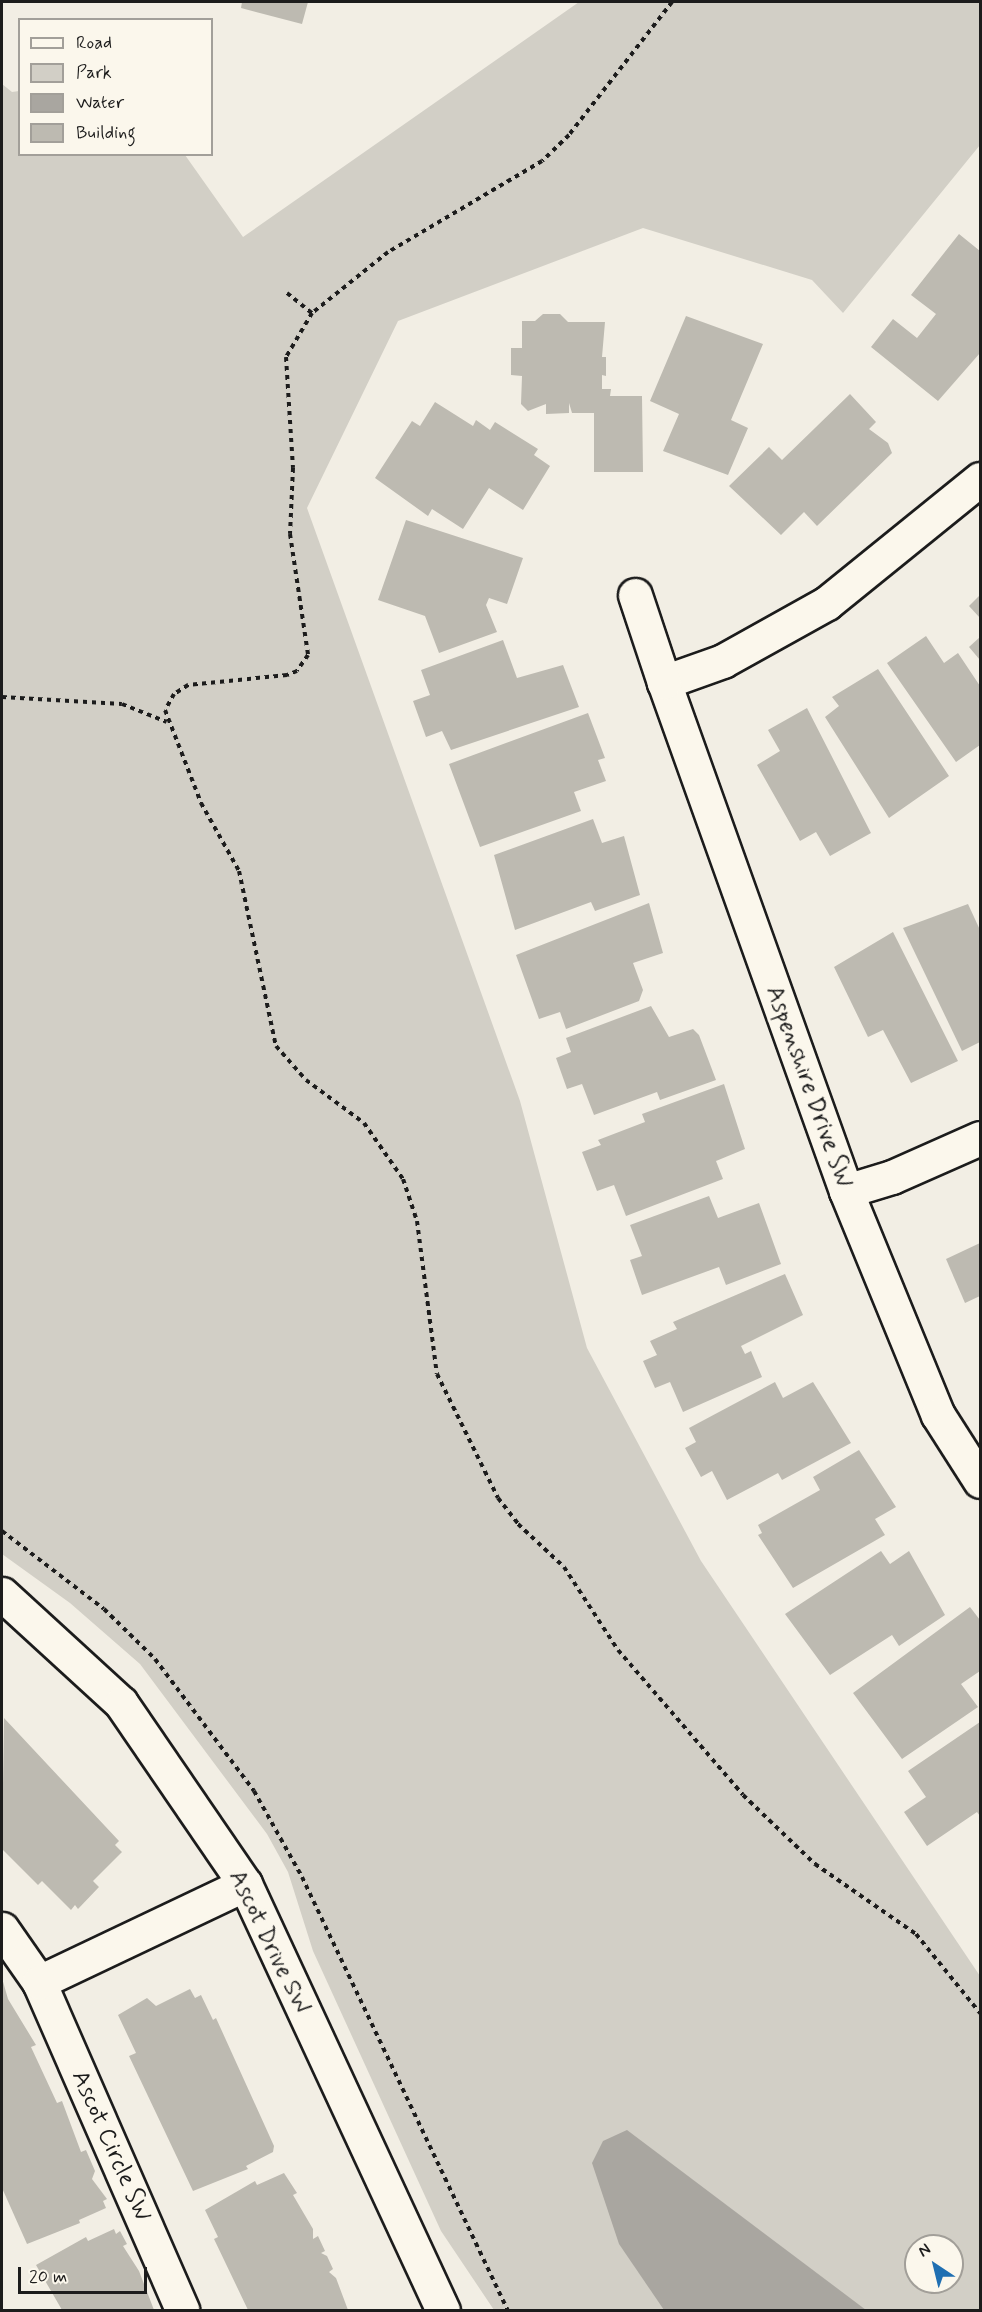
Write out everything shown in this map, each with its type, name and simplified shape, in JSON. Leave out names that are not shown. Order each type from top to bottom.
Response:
[{"type":"street","points":[[664,682],[723,661],[827,603],[981,479]]},
{"type":"street","name":"Aspenshire Drive SW","points":[[636,595],[664,682],[846,1191],[938,1415],[981,1481]]},
{"type":"street","points":[[846,1191],[892,1177],[981,1138]]},
{"type":"street","name":"Ascot Drive SW","points":[[2,1594],[121,1703],[245,1884],[443,2310]]},
{"type":"street","points":[[39,1982],[245,1884]]},
{"type":"street","name":"Ascot Circle SW","points":[[2,1929],[39,1982],[182,2310]]},
{"type":"path","points":[[672,2],[569,135],[542,161],[388,252],[312,313],[286,357],[293,468],[290,534],[308,655],[297,671],[286,675],[180,689],[168,700],[167,723],[201,803],[239,871],[276,1046],[306,1080],[364,1123],[403,1179],[417,1221],[437,1374],[498,1498],[518,1524],[564,1567],[618,1650],[743,1795],[815,1863],[915,1934],[981,2013]]},
{"type":"path","points":[[287,293],[312,313]]},
{"type":"path","points":[[2,697],[122,704],[167,723]]},
{"type":"green space","points":[[579,2],[980,2],[980,145],[843,313],[812,280],[643,228],[398,321],[307,508],[520,1101],[587,1348],[701,1561],[980,1976],[980,2310],[494,2310],[441,2231],[313,1951],[288,1872],[267,1834],[140,1664],[70,1603],[2,1554],[2,84],[12,92],[18,91],[18,156],[186,156],[243,237]]},
{"type":"water","points":[[627,2130],[866,2310],[664,2310],[619,2244],[592,2163],[603,2141]]},
{"type":"building","points":[[242,2],[308,2],[302,24],[241,8]]},
{"type":"building","points":[[959,234],[980,251],[980,353],[938,401],[871,347],[893,319],[917,338],[936,314],[911,295]]},
{"type":"building","points":[[543,314],[560,314],[568,322],[605,322],[602,357],[606,357],[606,376],[602,375],[602,389],[611,389],[610,396],[642,396],[643,472],[594,472],[594,413],[572,413],[569,403],[569,413],[546,414],[546,404],[528,411],[521,404],[522,376],[511,375],[511,348],[522,348],[522,321],[535,321]]},
{"type":"building","points":[[686,316],[763,344],[731,420],[748,428],[728,475],[663,451],[679,414],[650,401]]},
{"type":"building","points":[[850,394],[876,422],[869,429],[888,443],[892,453],[817,526],[804,512],[781,535],[729,486],[769,447],[782,460]]},
{"type":"building","points":[[435,402],[473,426],[476,420],[490,430],[495,422],[538,449],[534,455],[550,466],[523,510],[489,488],[463,529],[432,509],[428,516],[375,478],[412,421],[420,426]]},
{"type":"building","points":[[406,520],[523,558],[507,604],[489,598],[486,605],[497,632],[439,653],[425,616],[378,600]]},
{"type":"building","points":[[980,595],[980,618],[969,606]]},
{"type":"building","points":[[926,636],[944,663],[958,653],[980,686],[980,745],[956,762],[887,663]]},
{"type":"building","points":[[980,637],[980,660],[969,647]]},
{"type":"building","points":[[503,640],[517,678],[563,665],[579,707],[451,750],[442,731],[426,737],[413,701],[430,695],[421,670]]},
{"type":"building","points":[[878,669],[949,776],[889,818],[825,717],[839,706],[832,697]]},
{"type":"building","points":[[807,708],[871,833],[830,856],[816,832],[800,841],[757,765],[780,751],[768,730]]},
{"type":"building","points":[[588,713],[605,758],[598,760],[606,781],[574,792],[581,811],[480,847],[449,764]]},
{"type":"building","points":[[593,819],[602,843],[624,836],[640,895],[595,911],[591,902],[515,930],[494,855]]},
{"type":"building","points":[[649,903],[663,953],[633,963],[643,990],[639,1001],[566,1029],[560,1012],[539,1019],[516,955]]},
{"type":"building","points":[[968,904],[980,930],[980,1042],[962,1051],[903,928]]},
{"type":"building","points":[[893,932],[958,1061],[911,1083],[883,1030],[868,1037],[834,967]]},
{"type":"building","points":[[651,1006],[669,1037],[693,1029],[699,1035],[716,1080],[660,1100],[657,1092],[594,1115],[582,1084],[567,1089],[556,1058],[571,1052],[566,1038]]},
{"type":"building","points":[[724,1084],[745,1149],[716,1161],[723,1179],[626,1216],[614,1185],[597,1191],[582,1152],[601,1145],[598,1140],[645,1122],[642,1114]]},
{"type":"building","points":[[709,1196],[718,1218],[759,1203],[781,1264],[726,1285],[719,1267],[642,1295],[630,1260],[642,1256],[630,1225]]},
{"type":"building","points":[[980,1243],[980,1296],[965,1303],[946,1259]]},
{"type":"building","points":[[785,1274],[803,1315],[741,1346],[745,1354],[751,1351],[762,1377],[683,1412],[670,1382],[655,1388],[643,1361],[657,1355],[650,1341],[677,1329],[673,1322]]},
{"type":"building","points":[[775,1382],[783,1398],[813,1382],[851,1443],[782,1480],[778,1473],[727,1500],[712,1471],[701,1477],[685,1448],[696,1442],[689,1428]]},
{"type":"building","points":[[859,1450],[896,1507],[875,1519],[885,1535],[793,1588],[758,1535],[762,1533],[758,1525],[820,1490],[813,1477]]},
{"type":"building","points":[[881,1551],[890,1564],[909,1551],[945,1615],[899,1646],[892,1635],[830,1675],[785,1614]]},
{"type":"building","points":[[970,1607],[980,1620],[980,1671],[961,1684],[978,1707],[902,1759],[853,1693]]},
{"type":"building","points":[[4,1718],[119,1841],[115,1845],[122,1852],[93,1881],[99,1887],[78,1909],[75,1905],[71,1910],[42,1881],[38,1885],[2,1849]]},
{"type":"building","points":[[980,1722],[980,1816],[977,1812],[927,1846],[904,1812],[926,1797],[908,1771]]},
{"type":"building","points":[[2,1978],[8,1999],[36,2045],[31,2047],[57,2103],[62,2101],[81,2152],[86,2150],[95,2171],[92,2179],[107,2199],[103,2201],[106,2208],[79,2220],[80,2223],[27,2244],[2,2188]]},
{"type":"building","points":[[190,1989],[195,1998],[201,1995],[213,2020],[216,2018],[274,2146],[273,2152],[246,2166],[248,2169],[193,2191],[129,2056],[136,2053],[118,2015],[147,1998],[156,2006]]},
{"type":"building","points":[[284,2173],[297,2193],[293,2195],[313,2229],[313,2239],[318,2236],[325,2251],[321,2253],[327,2256],[333,2269],[329,2272],[336,2278],[348,2310],[248,2310],[214,2239],[218,2237],[205,2210],[255,2181],[257,2185]]},
{"type":"building","points":[[114,2229],[116,2234],[120,2231],[127,2244],[123,2246],[139,2271],[154,2310],[62,2310],[36,2265],[86,2237],[88,2241]]}]
